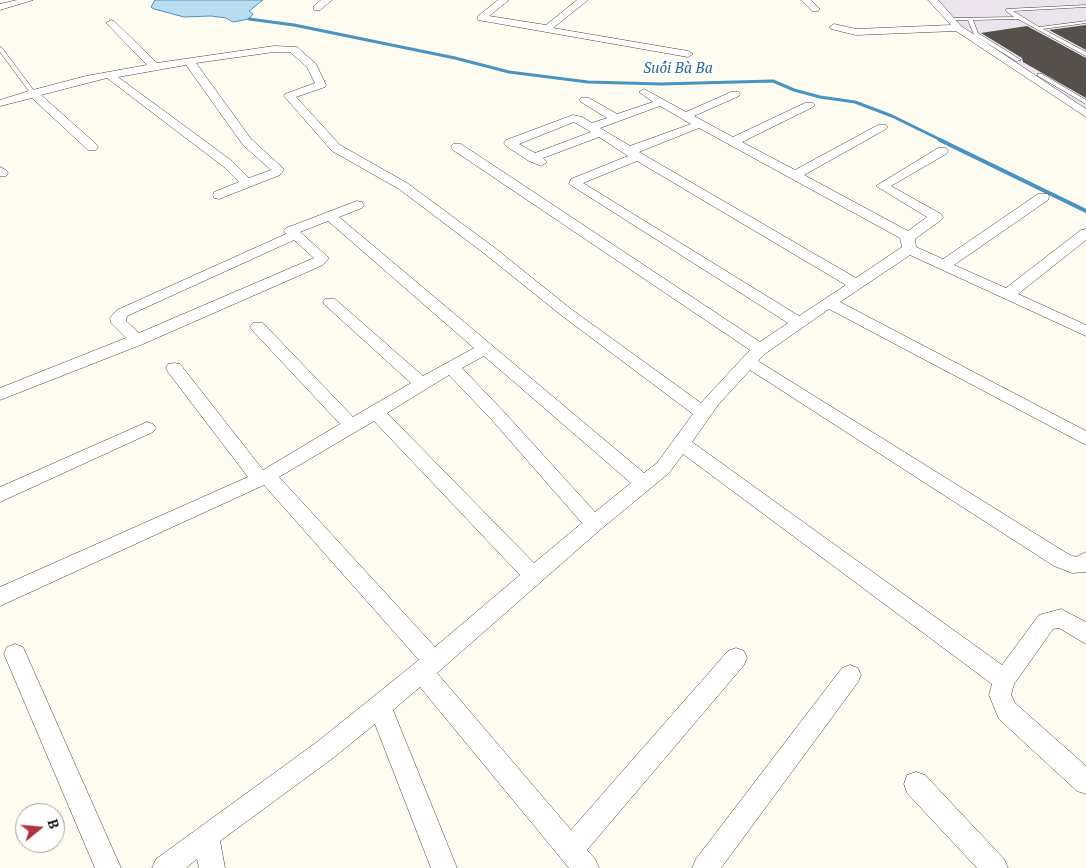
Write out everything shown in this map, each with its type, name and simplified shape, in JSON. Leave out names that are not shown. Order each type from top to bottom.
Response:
[{"type":"street","points":[[0,6],[28,0]]},
{"type":"street","points":[[317,8],[326,0]]},
{"type":"street","points":[[504,0],[481,18],[688,54]]},
{"type":"street","points":[[535,38],[583,0]]},
{"type":"street","points":[[806,0],[815,10]]},
{"type":"street","points":[[933,0],[958,28],[1086,114]]},
{"type":"street","points":[[111,23],[155,67]]},
{"type":"street","points":[[834,27],[856,32],[958,28]]},
{"type":"street","points":[[0,103],[109,75],[189,61],[274,49],[293,49],[312,66],[321,85],[289,96],[336,148],[403,186],[490,251],[566,312],[703,413]]},
{"type":"street","points":[[189,61],[247,142],[278,168],[276,172],[219,195]]},
{"type":"street","points":[[109,75],[228,164],[247,183]]},
{"type":"street","points":[[644,92],[796,176],[944,266],[1086,331]]},
{"type":"street","points":[[34,93],[92,147]]},
{"type":"street","points":[[736,94],[634,154],[575,182],[575,184],[800,323]]},
{"type":"street","points":[[584,100],[616,118]]},
{"type":"street","points":[[662,102],[616,118],[595,130],[537,160],[510,143],[573,118],[578,119],[595,130],[634,154],[855,284]]},
{"type":"street","points":[[733,142],[809,105]]},
{"type":"street","points":[[796,176],[882,127]]},
{"type":"street","points":[[457,148],[760,349]]},
{"type":"street","points":[[165,868],[206,836],[326,750],[428,667],[594,524],[663,468],[712,401],[760,349],[800,323],[909,244],[936,217],[882,186],[942,152]]},
{"type":"street","points":[[944,266],[1043,197]]},
{"type":"street","points":[[0,394],[137,340],[321,260],[322,258],[291,231],[357,205]]},
{"type":"street","points":[[330,216],[644,484]]},
{"type":"street","points":[[1007,295],[1086,233]]},
{"type":"street","points":[[137,340],[119,323],[118,318],[122,313],[294,235]]},
{"type":"street","points":[[330,302],[422,384]]},
{"type":"street","points":[[828,303],[1086,439]]},
{"type":"street","points":[[258,327],[351,425]]},
{"type":"street","points":[[0,597],[264,478],[351,425],[484,349]]},
{"type":"street","points":[[748,362],[1061,560],[1072,565],[1081,565],[1086,560]]},
{"type":"street","points":[[451,367],[498,416],[594,524]]},
{"type":"street","points":[[174,368],[264,478],[428,667],[586,868]]},
{"type":"street","points":[[375,411],[534,575]]},
{"type":"street","points":[[0,495],[147,428]]},
{"type":"street","points":[[682,444],[1004,680]]},
{"type":"street","points":[[1086,634],[1061,618],[1046,622],[1004,680],[1000,695],[1007,711],[1086,782]]},
{"type":"street","points":[[15,654],[108,868]]},
{"type":"street","points":[[570,849],[736,658]]},
{"type":"street","points":[[705,868],[850,675]]},
{"type":"street","points":[[380,706],[444,868]]},
{"type":"street","points":[[916,784],[985,864]]},
{"type":"street","points":[[206,836],[212,868]]},
{"type":"lane","points":[[1086,6],[1008,10],[1019,18],[1086,54]]},
{"type":"lane","points":[[950,19],[1019,18]]},
{"type":"lane","points":[[970,20],[976,34],[1018,60]]},
{"type":"lane","points":[[1040,28],[1086,22]]},
{"type":"lane","points":[[1074,48],[1086,45]]},
{"type":"lane","points":[[0,49],[34,93]]},
{"type":"lane","points":[[1040,75],[1086,102]]},
{"type":"shaded area","points":[[936,0],[1086,0],[1086,112],[959,28]]},
{"type":"water","points":[[155,0],[263,0],[249,11],[253,14],[249,19],[233,22],[226,18],[211,16],[184,17],[154,9],[151,7]]},
{"type":"building","points":[[1086,25],[1086,50],[1049,30]]},
{"type":"building","points":[[1027,26],[1086,58],[1086,98],[1023,62],[1022,58],[981,33]]},
{"type":"waterway","name":"Suối Bà Ba","points":[[249,19],[294,25],[455,58],[509,72],[588,82],[661,84],[773,81],[794,90],[820,97],[855,102],[892,116],[943,141]]},
{"type":"waterway","name":"Suối Bà Ba","points":[[940,140],[1086,211]]}]
